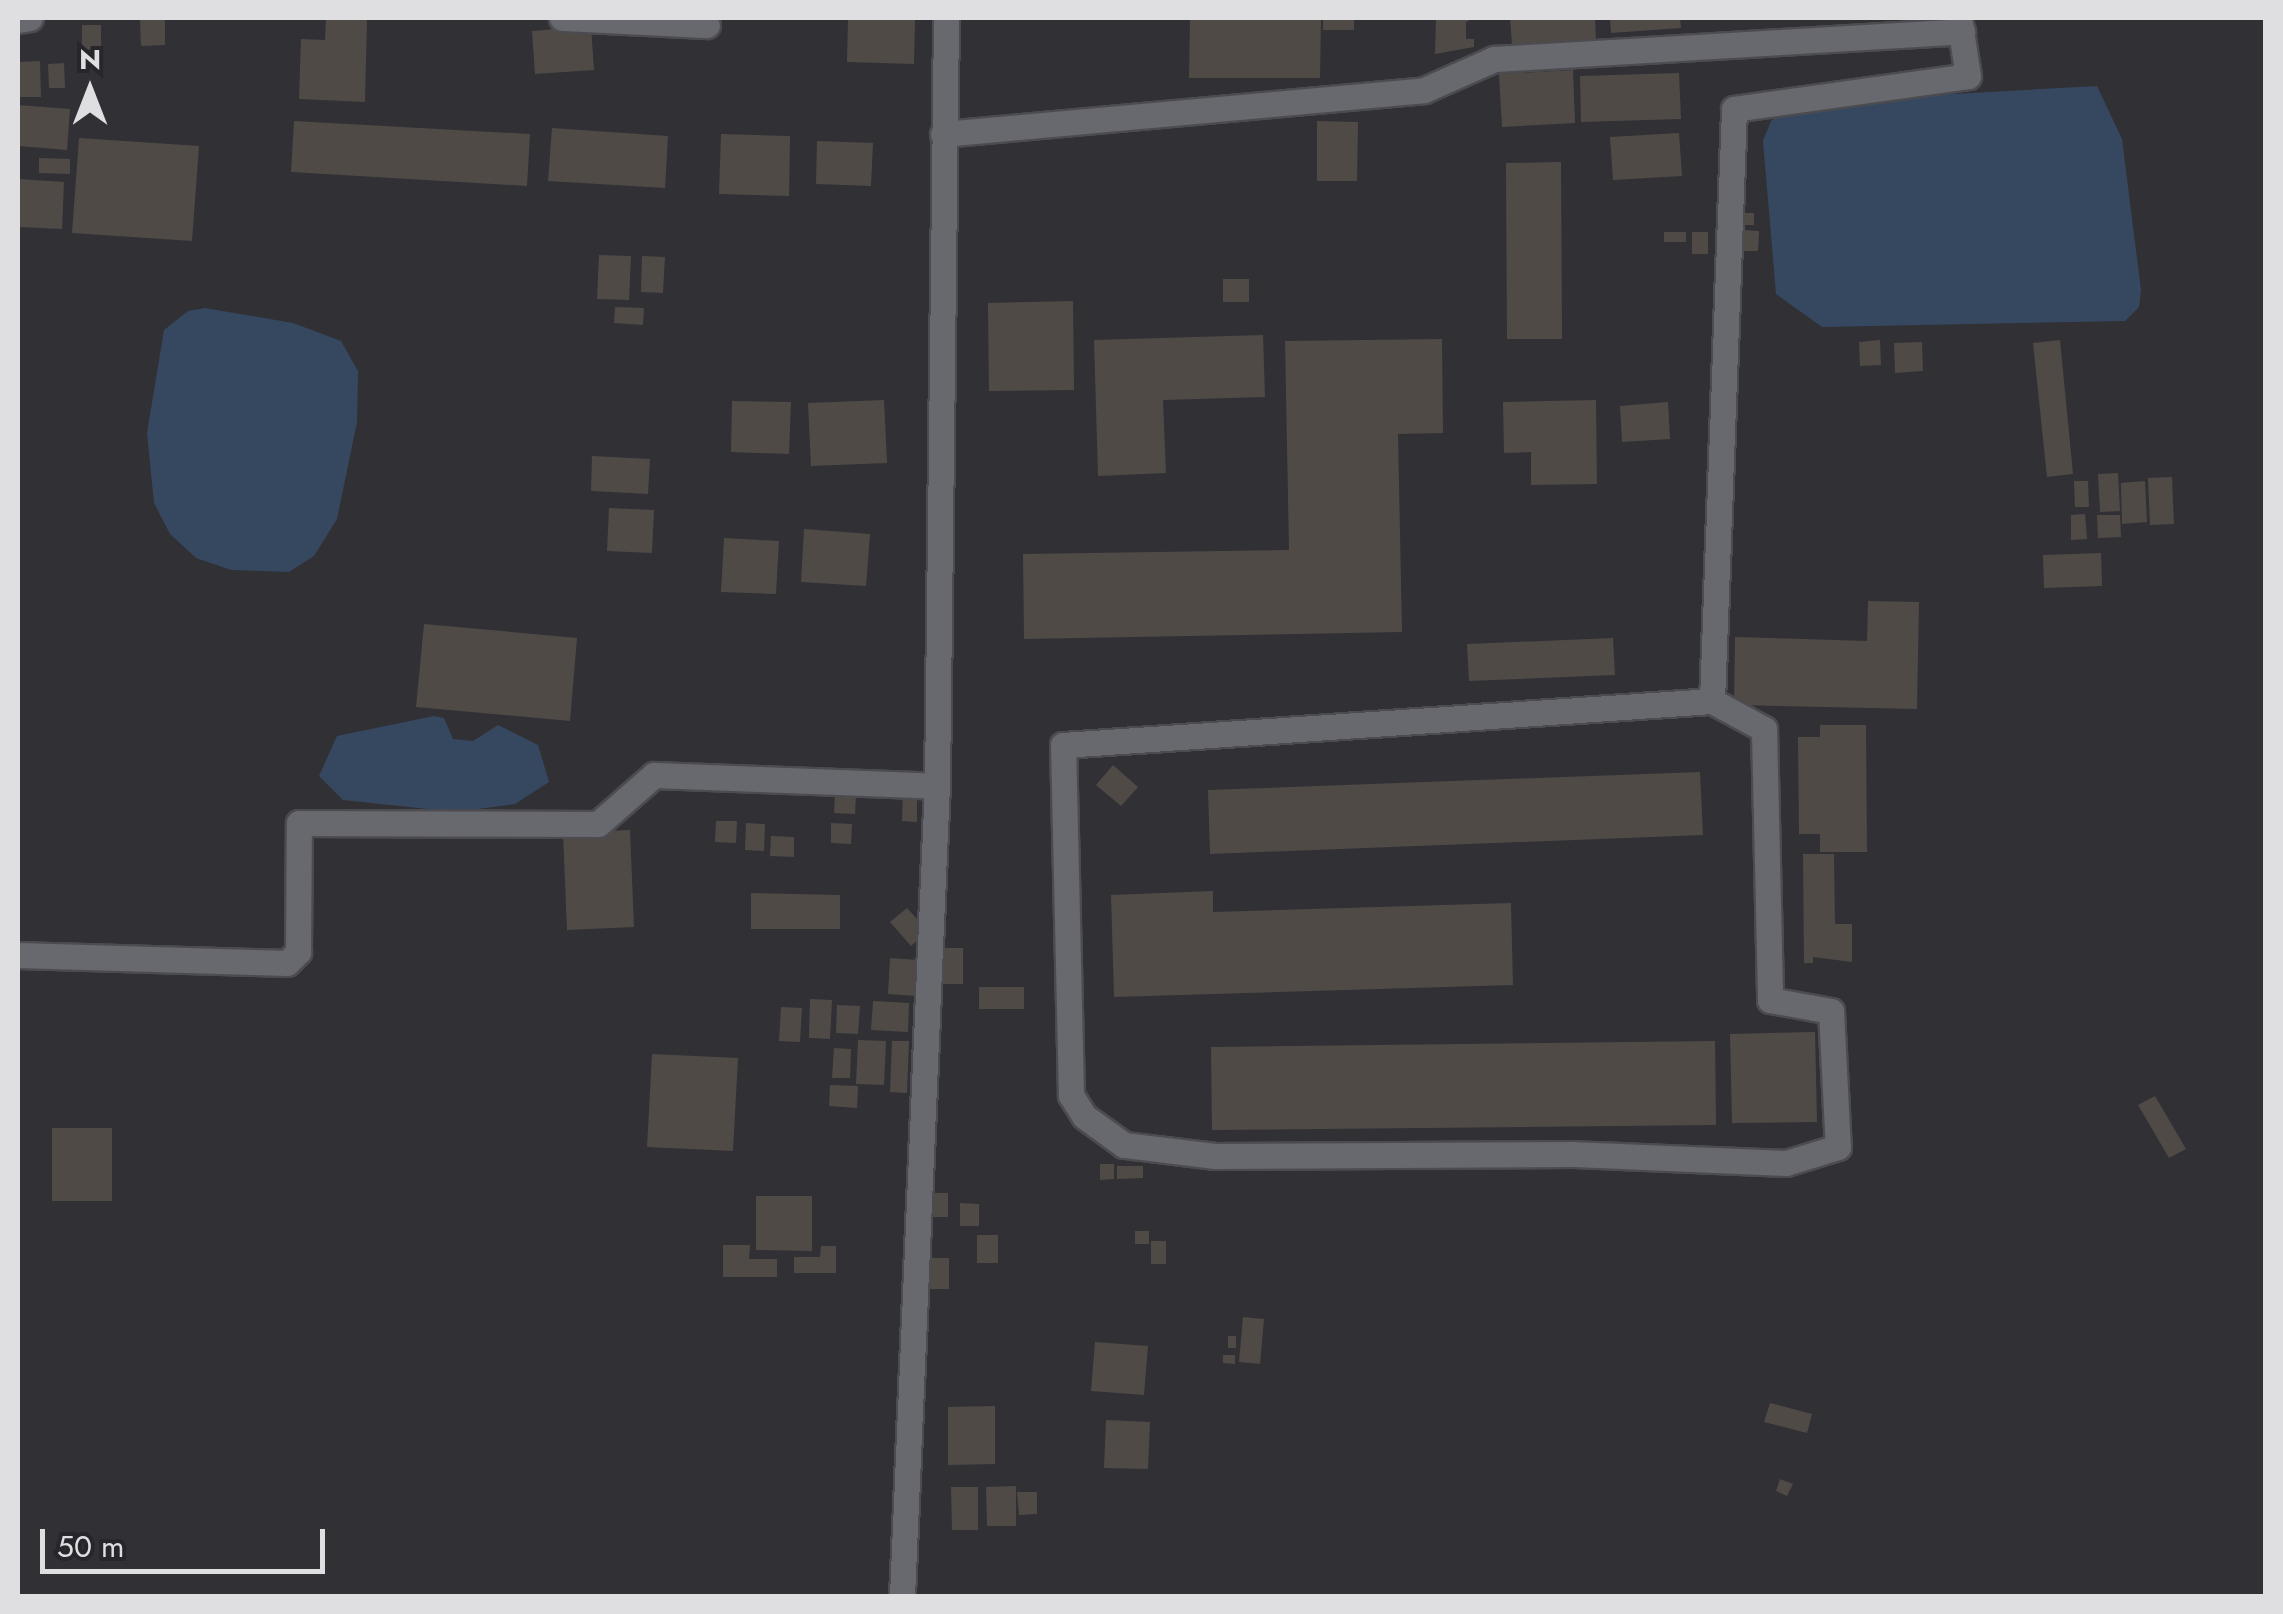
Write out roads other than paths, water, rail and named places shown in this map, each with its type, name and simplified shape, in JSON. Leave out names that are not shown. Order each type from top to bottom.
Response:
[{"type":"street","points":[[18,20],[30,18]]},
{"type":"street","points":[[562,18],[707,25]]},
{"type":"street","points":[[902,1596],[937,786],[946,18]]},
{"type":"street","points":[[943,134],[1424,90],[1494,59],[1960,24],[1968,76],[1734,109],[1712,700]]},
{"type":"street","points":[[1712,700],[1764,729],[1770,1000],[1831,1012],[1838,1147],[1786,1163],[1574,1154],[1215,1156],[1124,1146],[1084,1116],[1072,1095],[1063,746],[1712,700]]},
{"type":"street","points":[[18,954],[288,964],[298,952],[299,823],[598,824],[654,775],[937,786]]},
{"type":"water","points":[[2097,86],[2122,139],[2141,290],[2139,307],[2125,321],[1822,327],[1776,294],[1763,141],[1771,121],[1791,103]]},
{"type":"water","points":[[205,308],[293,323],[341,341],[358,371],[357,422],[337,519],[314,556],[289,572],[231,570],[196,558],[170,534],[154,503],[147,433],[164,330],[188,311]]},
{"type":"water","points":[[434,716],[444,718],[453,739],[473,741],[498,725],[538,745],[549,782],[515,804],[456,812],[343,800],[319,776],[337,736]]}]
